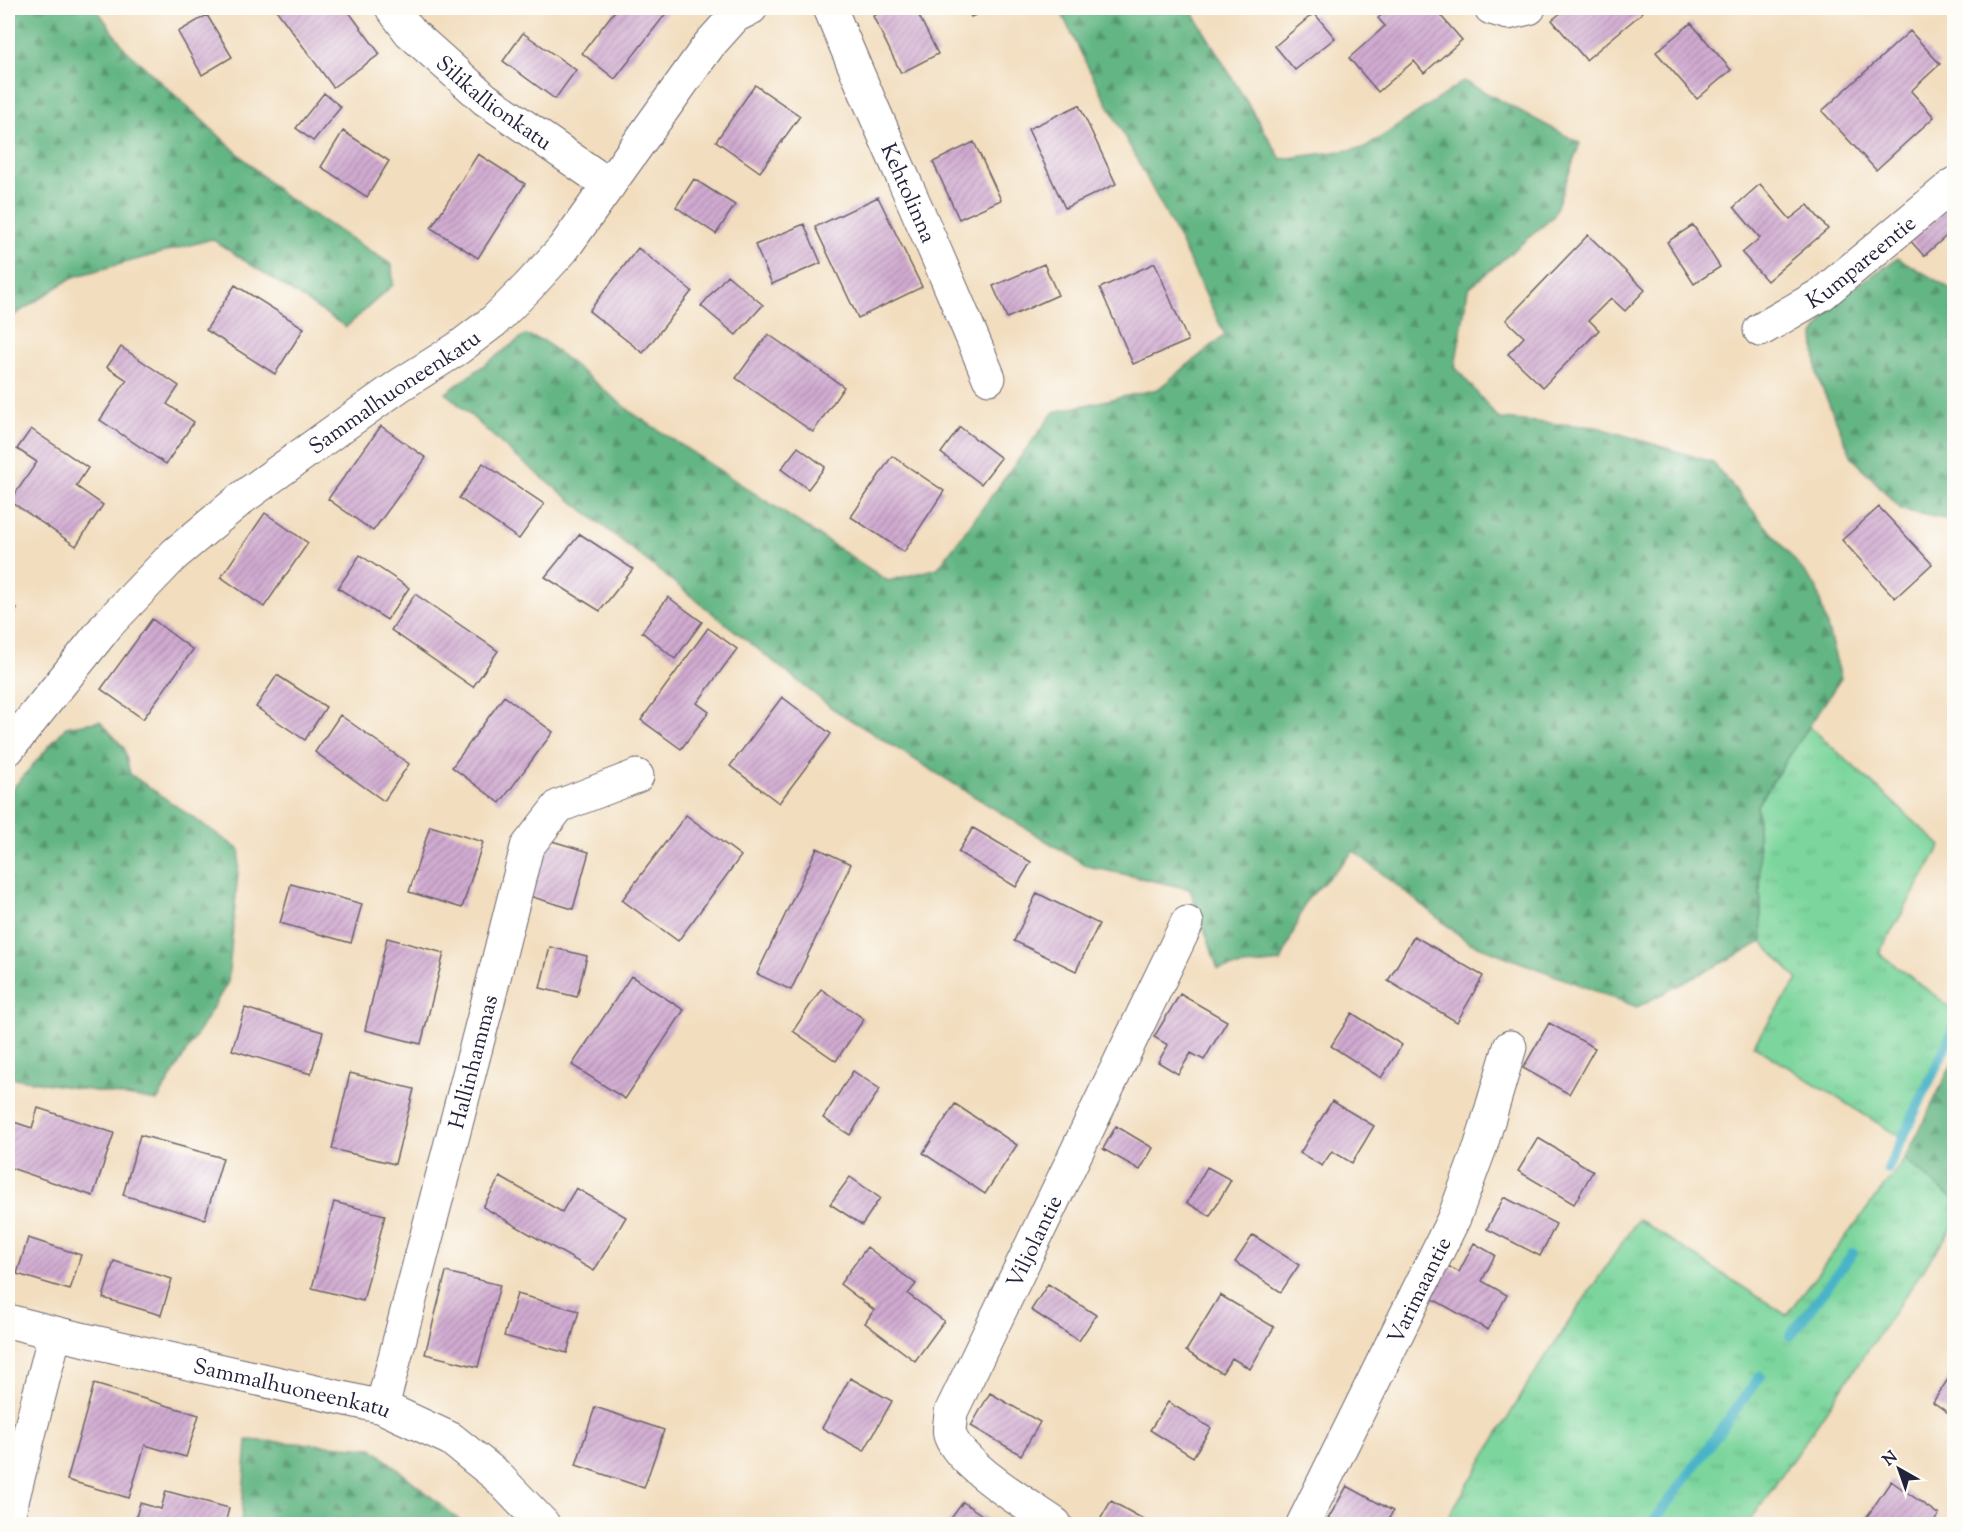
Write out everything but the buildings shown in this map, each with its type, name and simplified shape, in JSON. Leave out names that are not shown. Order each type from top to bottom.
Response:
[{"type":"street","name":"Silikallionkatu","points":[[392,8],[410,32],[485,99],[609,185]]},
{"type":"street","name":"Sammalhuoneenkatu","points":[[8,749],[109,623],[175,554],[242,498],[344,424],[457,349],[494,321],[528,288],[563,249],[709,45],[735,16],[751,8]]},
{"type":"street","name":"Kehtolinna","points":[[830,8],[948,277],[989,378]]},
{"type":"street","points":[[1491,8],[1508,13],[1529,8]]},
{"type":"street","name":"Kumpareentie","points":[[1760,330],[1822,294],[1954,184]]},
{"type":"street","name":"Hallinhammas","points":[[382,1407],[526,847],[559,806],[637,776]]},
{"type":"street","name":"Viljolantie","points":[[1056,1524],[976,1468],[959,1452],[949,1434],[951,1412],[1187,923]]},
{"type":"street","name":"Varimaantie","points":[[1303,1524],[1454,1218],[1480,1145],[1510,1047]]},
{"type":"street","name":"Sammalhuoneenkatu","points":[[8,1320],[55,1334],[382,1407],[451,1439],[496,1475],[543,1524]]},
{"type":"street","points":[[8,1517],[55,1334]]},
{"type":"green space","points":[[8,8],[96,8],[125,49],[284,196],[392,265],[393,285],[346,327],[212,239],[73,277],[8,319]]},
{"type":"green space","points":[[1059,8],[1190,8],[1281,159],[1365,148],[1464,81],[1580,143],[1553,217],[1468,289],[1455,367],[1499,419],[1597,427],[1712,462],[1816,586],[1841,678],[1757,805],[1762,942],[1637,1007],[1468,942],[1354,851],[1306,901],[1281,962],[1218,969],[1190,889],[1087,866],[833,709],[514,455],[446,393],[525,335],[544,341],[635,415],[888,581],[938,568],[1054,412],[1158,389],[1225,335],[1178,237]]},
{"type":"green space","points":[[1898,258],[1954,291],[1954,521],[1902,510],[1852,457],[1817,376],[1814,335],[1837,299]]},
{"type":"green space","points":[[100,721],[124,748],[130,774],[240,850],[228,982],[157,1101],[8,1077],[8,797],[13,788],[66,727]]},
{"type":"green space","points":[[1809,726],[1941,846],[1879,953],[1954,1010],[1954,1029],[1903,1139],[1753,1045],[1798,980],[1762,942],[1757,805]]},
{"type":"green space","points":[[1954,1064],[1954,1200],[1905,1159]]},
{"type":"green space","points":[[1905,1159],[1954,1200],[1954,1225],[1748,1524],[1444,1524],[1538,1368],[1638,1219],[1786,1315]]},
{"type":"green space","points":[[247,1440],[372,1448],[464,1524],[241,1524]]},
{"type":"waterway","points":[[1888,1169],[1954,1029]]},
{"type":"waterway","points":[[1790,1336],[1853,1253]]},
{"type":"waterway","points":[[1652,1524],[1760,1376]]}]
